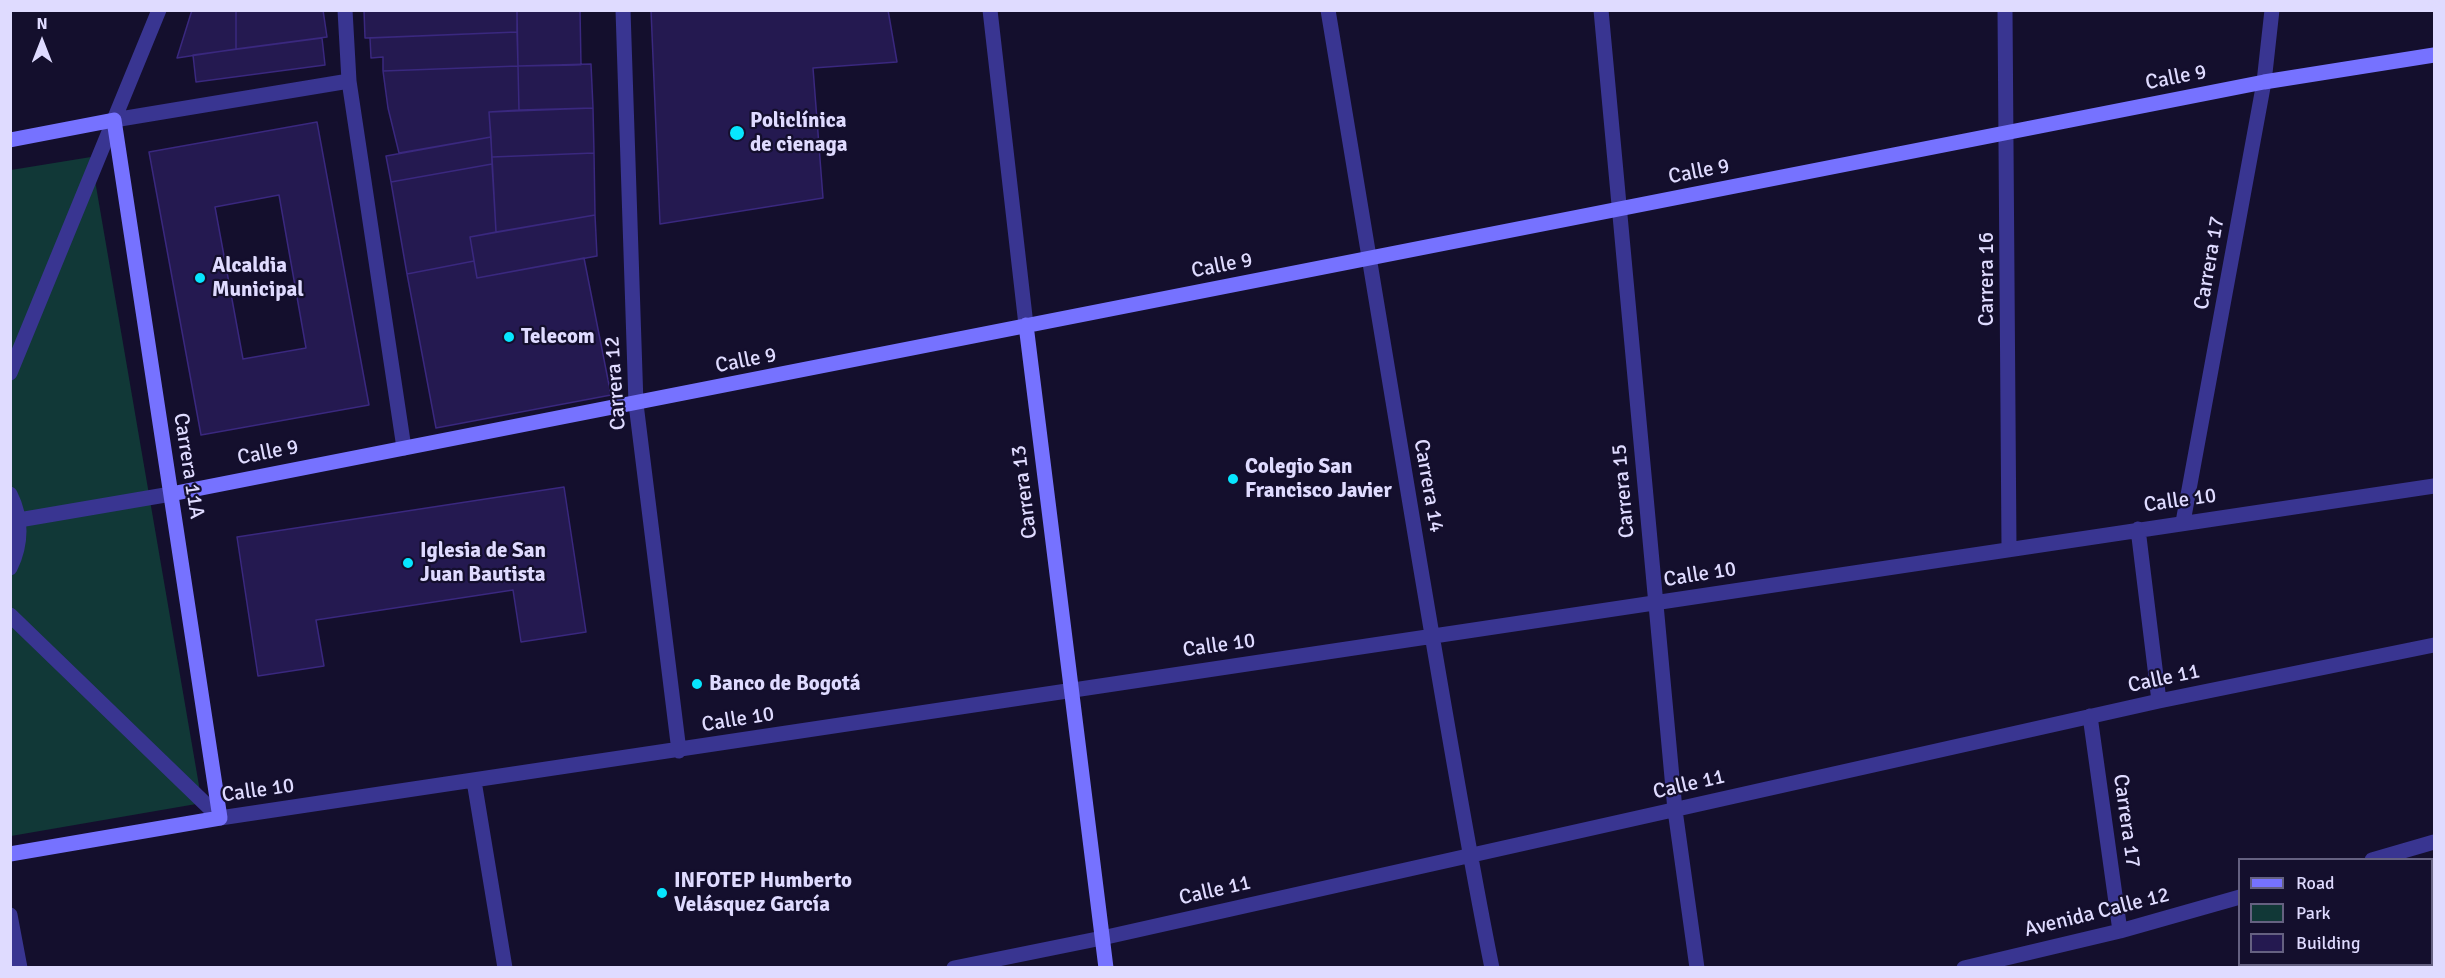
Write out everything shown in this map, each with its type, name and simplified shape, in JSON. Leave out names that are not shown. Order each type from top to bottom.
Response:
[{"type":"street","points":[[10,373],[159,10]]},
{"type":"street","points":[[345,10],[349,81],[404,448]]},
{"type":"street","name":"Carrera 12","points":[[623,10],[636,404],[679,751]]},
{"type":"street","name":"Carrera 13","points":[[990,10],[1070,689],[1106,968]]},
{"type":"street","name":"Carrera 14","points":[[1328,10],[1432,635],[1492,968]]},
{"type":"street","name":"Carrera 15","points":[[1601,10],[1674,810],[1697,968]]},
{"type":"street","name":"Carrera 16","points":[[2005,10],[2009,548]]},
{"type":"street","name":"Carrera 17","points":[[2183,522],[2264,82],[2272,10]]},
{"type":"street","name":"Calle 9","points":[[18,520],[171,494],[636,404],[1026,325],[2264,82],[2434,55]]},
{"type":"street","points":[[10,140],[114,120],[349,81]]},
{"type":"street","name":"Carrera 11A","points":[[114,120],[220,818]]},
{"type":"street","name":"Calle 10","points":[[10,854],[220,818],[679,751],[1070,689],[2434,486]]},
{"type":"street","points":[[10,494],[16,506],[18,520],[18,549],[10,568]]},
{"type":"street","points":[[2138,529],[2159,701]]},
{"type":"street","points":[[10,615],[220,818]]},
{"type":"street","name":"Calle 11","points":[[954,968],[1102,938],[2090,716],[2434,645]]},
{"type":"street","name":"Carrera 17","points":[[2090,716],[2120,931]]},
{"type":"street","points":[[474,781],[505,968]]},
{"type":"street","points":[[2379,858],[2434,842]]},
{"type":"street","name":"Avenida Calle 12","points":[[1974,966],[2120,931],[2238,898]]},
{"type":"street","points":[[10,915],[20,968]]},
{"type":"green space","points":[[91,157],[202,803],[11,836],[11,170]]},
{"type":"building","points":[[192,10],[236,10],[236,49],[177,58]]},
{"type":"building","points":[[236,10],[323,10],[327,37],[236,49]]},
{"type":"building","points":[[364,10],[517,10],[517,32],[365,38]]},
{"type":"building","points":[[517,10],[580,10],[581,65],[518,66]]},
{"type":"building","name":"Policlínica de cienaga","points":[[651,10],[888,10],[897,62],[813,68],[823,198],[660,224]]},
{"type":"building","points":[[517,32],[518,66],[383,71],[383,57],[371,58],[370,38]]},
{"type":"building","points":[[322,38],[325,65],[196,82],[193,55]]},
{"type":"building","points":[[591,64],[593,108],[519,110],[518,66]]},
{"type":"building","points":[[518,66],[519,110],[489,112],[491,137],[399,153],[388,108],[383,71]]},
{"type":"building","points":[[593,108],[594,153],[492,157],[489,112]]},
{"type":"building","name":"Alcaldia Municipal","points":[[317,122],[369,405],[201,435],[149,152]],"holes":[[[279,195],[306,348],[243,359],[215,207]]]},
{"type":"building","points":[[491,137],[492,164],[391,182],[386,156]]},
{"type":"building","points":[[594,153],[595,215],[496,232],[492,157]]},
{"type":"building","points":[[492,164],[496,232],[470,237],[474,261],[407,274],[391,182]]},
{"type":"building","points":[[595,215],[597,256],[477,278],[470,237]]},
{"type":"building","name":"Telecom","points":[[584,258],[611,395],[436,428],[407,274],[474,261],[477,278]]},
{"type":"building","name":"Iglesia de San Juan Bautista","points":[[564,487],[586,632],[521,642],[513,590],[316,620],[324,666],[258,676],[237,537]]},
{"type":"place","name":"Policlínica de cienaga","points":[[737,133]]},
{"type":"place","name":"Alcaldia Municipal","points":[[200,278]]},
{"type":"place","name":"Telecom","points":[[509,337]]},
{"type":"place","name":"Colegio San Francisco Javier","points":[[1233,479]]},
{"type":"place","name":"Iglesia de San Juan Bautista","points":[[408,563]]},
{"type":"place","name":"Banco de Bogotá","points":[[697,684]]},
{"type":"place","name":"INFOTEP Humberto Velásquez García","points":[[662,893]]}]
